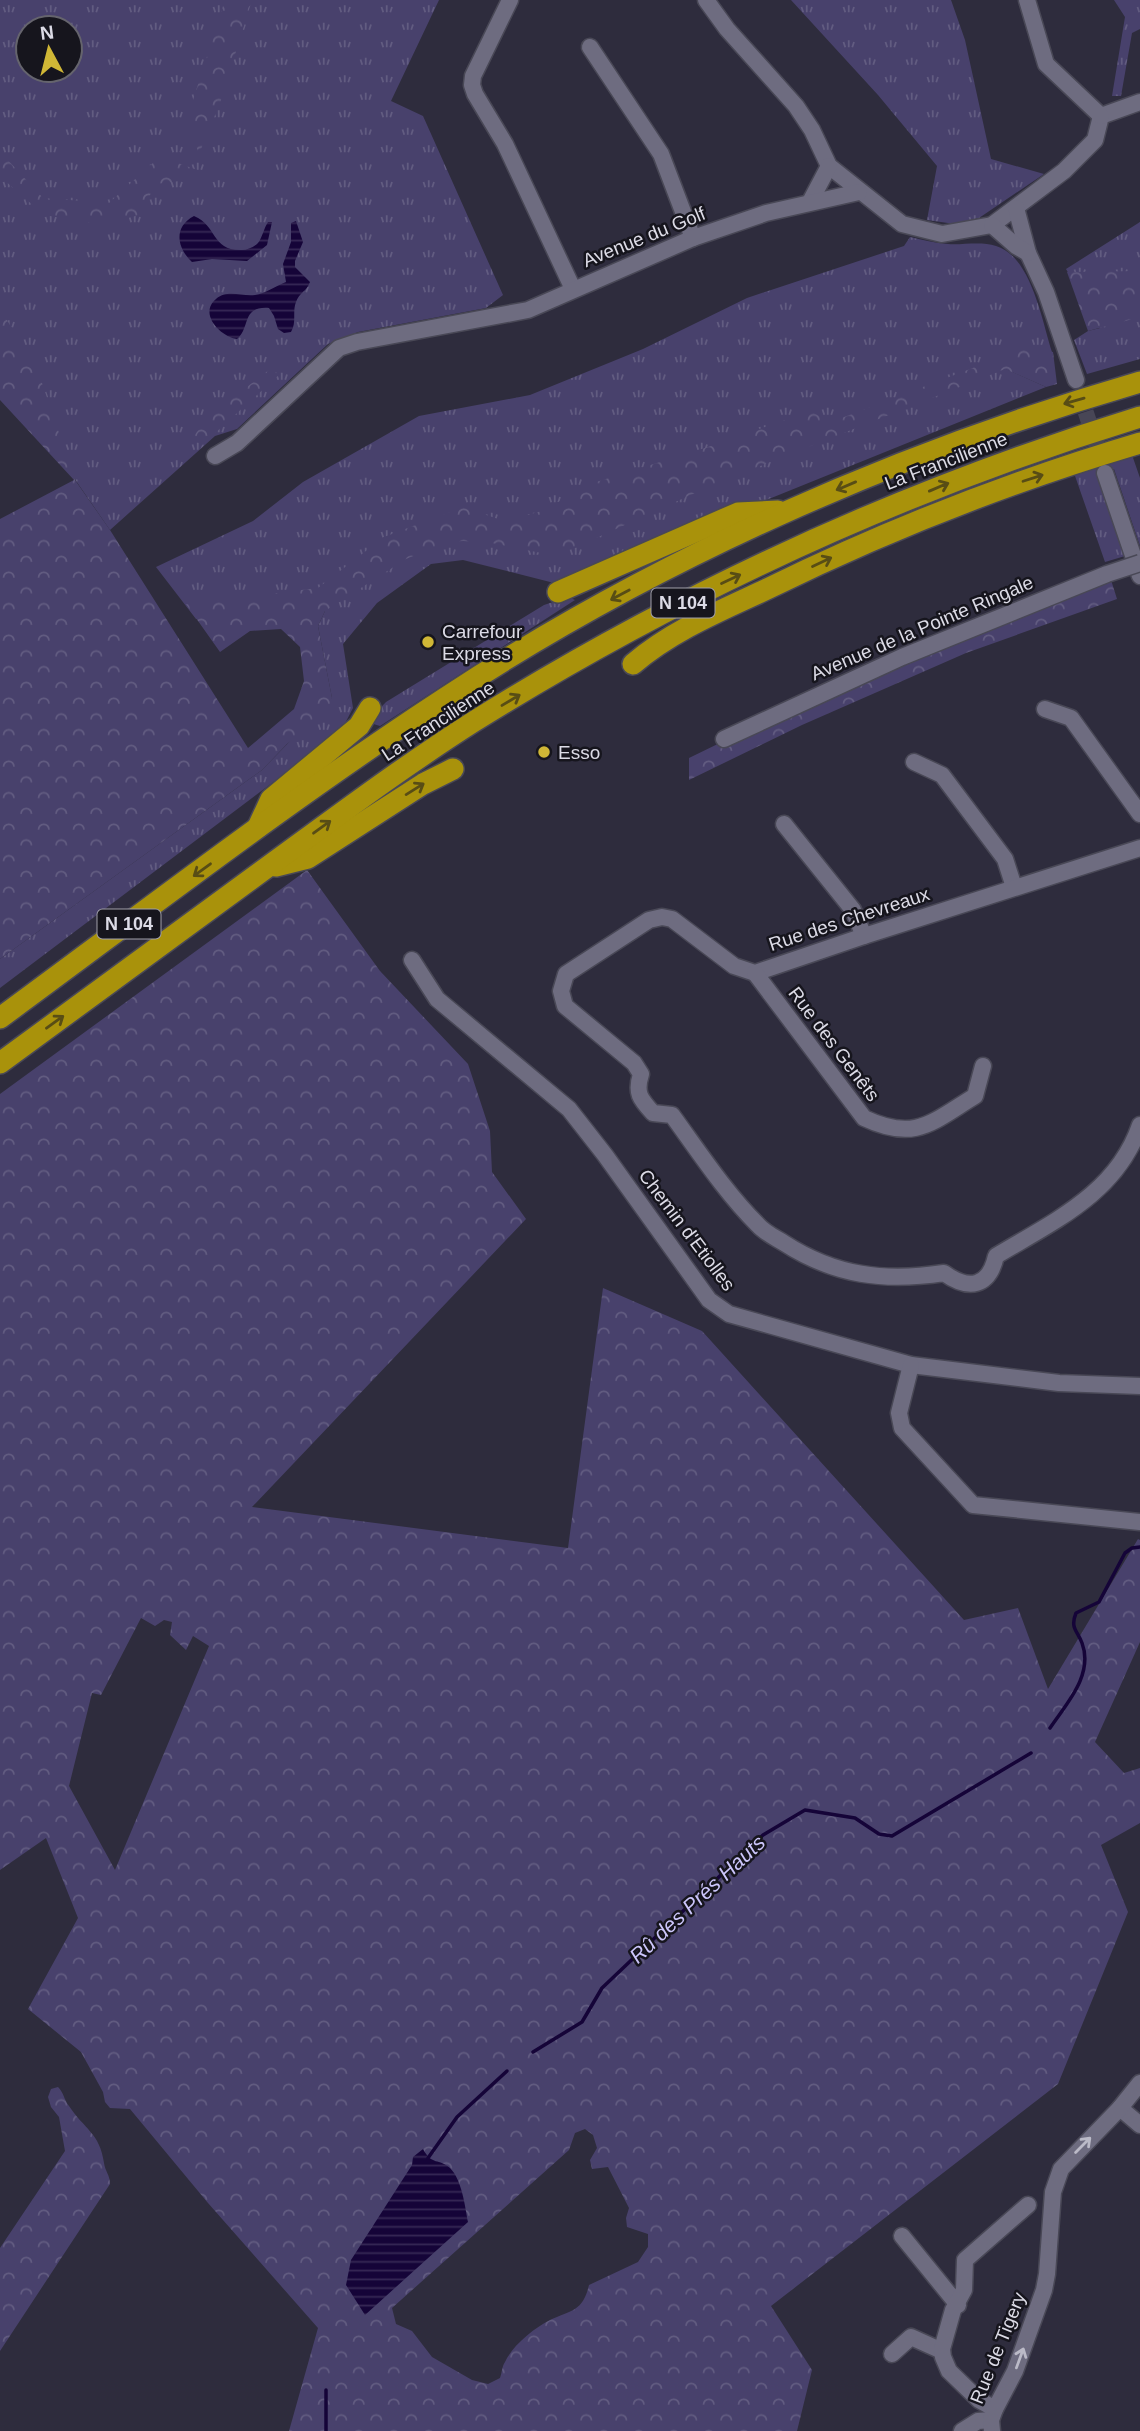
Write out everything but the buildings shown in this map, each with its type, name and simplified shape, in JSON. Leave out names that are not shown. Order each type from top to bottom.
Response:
[{"type":"highway","name":"La Francilienne","points":[[0,1018],[329,777],[447,697],[575,620],[704,551],[791,510],[932,450],[1060,405],[1140,382]]},
{"type":"highway","name":"La Francilienne","points":[[0,1063],[353,804],[472,723],[592,651],[705,591],[828,533],[952,482],[1070,438],[1140,417]]},
{"type":"highway","points":[[633,664],[669,636],[830,558],[1005,487],[1140,443]]},
{"type":"highway","points":[[558,592],[738,513],[791,510]]},
{"type":"highway","points":[[257,829],[271,799],[359,726],[370,708]]},
{"type":"highway","points":[[267,868],[308,858],[423,784],[453,769]]},
{"type":"street","points":[[510,0],[473,76],[472,85],[505,144],[573,289]]},
{"type":"street","points":[[706,0],[727,29],[796,106],[812,130],[829,166],[902,224],[942,234],[992,225],[1064,170],[1095,140],[1101,116]]},
{"type":"street","points":[[1027,0],[1046,64],[1101,116]]},
{"type":"street","points":[[590,47],[661,154],[693,238]]},
{"type":"street","points":[[1101,116],[1140,102]]},
{"type":"street","points":[[810,202],[829,166]]},
{"type":"street","name":"Avenue du Golf","points":[[215,456],[237,443],[339,348],[357,342],[528,310],[693,238],[766,213],[859,192]]},
{"type":"street","points":[[1016,208],[1028,253],[1046,292],[1076,380]]},
{"type":"street","points":[[992,225],[1028,253]]},
{"type":"street","points":[[1105,474],[1140,576]]},
{"type":"street","name":"Avenue de la Pointe Ringale","points":[[724,739],[902,657],[1140,563]]},
{"type":"street","points":[[1045,709],[1071,718],[1140,814]]},
{"type":"street","points":[[914,762],[942,775],[1005,859],[1014,887]]},
{"type":"street","points":[[783,824],[853,910],[863,936]]},
{"type":"street","name":"Rue des Chevreaux","points":[[1140,848],[755,973],[734,966],[672,919],[662,917],[649,920],[566,974],[561,990],[565,1006],[634,1063],[640,1074],[637,1086],[641,1100],[653,1113],[672,1115],[714,1173],[759,1227],[804,1256],[855,1275],[914,1278],[944,1273],[957,1282],[977,1283],[992,1272],[996,1256],[1076,1208],[1111,1178],[1135,1139],[1140,1125]]},
{"type":"street","name":"Chemin d'Etiolles","points":[[412,960],[438,999],[569,1109],[606,1155],[709,1300],[729,1314],[911,1365],[1059,1383],[1140,1386]]},
{"type":"street","name":"Rue des Genêts","points":[[755,973],[864,1118],[884,1128],[907,1131],[927,1125],[975,1096],[983,1066]]},
{"type":"street","points":[[911,1365],[899,1413],[902,1428],[973,1505],[1140,1522]]},
{"type":"street","name":"Rue de Tigery","points":[[962,2431],[978,2421],[993,2420],[1015,2371],[1044,2290],[1052,2192],[1061,2169],[1120,2108],[1140,2083]]},
{"type":"street","points":[[1120,2108],[1140,2124]]},
{"type":"street","points":[[993,2420],[979,2400],[949,2371],[942,2351],[953,2310],[964,2290],[965,2260],[1028,2206]]},
{"type":"street","points":[[902,2236],[958,2305]]},
{"type":"street","points":[[892,2354],[911,2337],[942,2351]]},
{"type":"green space","points":[[0,0],[439,0],[391,101],[423,116],[503,295],[486,308],[358,332],[328,344],[237,429],[215,436],[110,530],[0,371]]},
{"type":"green space","points":[[225,0],[252,0],[220,103],[199,154],[187,119]]},
{"type":"green space","points":[[791,0],[951,0],[965,40],[991,159],[1044,174],[979,218],[955,224],[927,220],[937,166],[878,95]]},
{"type":"green space","points":[[1114,0],[1140,0],[1140,29],[1132,33],[1121,96],[1112,96],[1125,17]]},
{"type":"green space","points":[[0,157],[5,157],[43,198],[109,203],[156,160],[172,161],[203,172],[196,179],[156,184],[139,215],[103,225],[44,215],[3,179],[0,180]]},
{"type":"green space","points":[[1140,222],[1140,359],[1087,374],[1074,340],[1088,331],[1100,328],[1066,269]]},
{"type":"green space","points":[[910,237],[948,244],[978,243],[996,246],[1008,252],[1018,262],[1033,291],[1052,352],[1006,369],[1046,387],[558,584],[463,560],[431,564],[377,603],[343,644],[353,708],[341,731],[0,988],[0,959],[262,770],[332,698],[318,626],[325,611],[196,619],[156,567],[253,521],[303,482],[419,416],[530,395],[643,349],[747,298],[904,246]]},
{"type":"green space","points":[[1140,271],[1140,317],[1088,331],[1067,272]]},
{"type":"green space","points":[[0,315],[7,320],[41,380],[75,480],[110,530],[248,748],[294,709],[304,681],[300,647],[281,629],[250,631],[220,652],[186,604],[318,588],[384,537],[463,507],[504,521],[542,511],[593,483],[810,411],[831,422],[1028,347],[1053,352],[1057,384],[1046,387],[1005,369],[717,483],[572,549],[546,554],[492,543],[463,541],[448,542],[406,559],[325,611],[318,626],[332,698],[328,712],[287,744],[262,770],[0,959],[0,519],[74,480],[0,400]]},
{"type":"green space","points":[[269,370],[280,374],[201,446],[194,436],[208,417]]},
{"type":"green space","points":[[1131,452],[1140,478],[1140,546],[1114,469],[1097,475],[1125,556],[1105,562],[1074,473]]},
{"type":"green space","points":[[1111,580],[1117,599],[966,653],[802,725],[689,780],[689,758],[851,679]]},
{"type":"green space","points":[[568,597],[575,600],[380,726],[367,722],[386,702],[544,605]]},
{"type":"green space","points":[[307,870],[380,971],[468,1064],[490,1131],[492,1172],[526,1219],[252,1507],[568,1548],[603,1288],[702,1331],[964,1620],[1018,1608],[1048,1689],[1138,1539],[1140,1540],[1140,1642],[1095,1742],[1124,1773],[1140,1768],[1140,1823],[1101,1845],[1128,1912],[1058,2084],[771,2306],[812,2370],[797,2431],[289,2431],[318,2328],[130,2109],[110,2108],[81,2052],[28,2009],[78,1918],[46,1838],[0,1870],[0,1094]],"holes":[[[141,1618],[155,1626],[164,1620],[172,1622],[170,1635],[186,1650],[193,1636],[209,1646],[115,1870],[69,1786],[92,1693],[101,1695]],[[585,2129],[593,2135],[597,2148],[590,2160],[592,2169],[608,2167],[629,2208],[627,2227],[648,2234],[648,2247],[638,2262],[589,2285],[587,2294],[576,2309],[544,2323],[524,2338],[508,2356],[500,2378],[488,2384],[472,2380],[432,2357],[412,2331],[396,2324],[392,2308],[569,2150],[575,2133]]]},
{"type":"green space","points":[[58,2087],[67,2104],[99,2145],[110,2184],[0,2351],[0,2248],[65,2151],[59,2117],[51,2107],[48,2097],[51,2089]]},
{"type":"shaded area","points":[[194,216],[202,220],[225,247],[244,250],[255,246],[268,222],[272,222],[267,245],[247,261],[212,259],[192,262],[183,250],[180,232]]},
{"type":"shaded area","points":[[296,221],[303,242],[295,267],[310,282],[296,302],[291,332],[284,333],[278,329],[269,308],[260,308],[250,314],[237,339],[224,334],[211,318],[211,305],[225,294],[259,294],[286,282],[283,264],[291,242],[291,223]]},
{"type":"shaded area","points":[[423,2149],[429,2158],[446,2165],[454,2173],[468,2222],[365,2315],[346,2285],[351,2260],[412,2165],[413,2157]]},
{"type":"waterway","name":"Rû des Prés Hauts","points":[[1050,1728],[1077,1688],[1084,1666],[1085,1655],[1074,1626],[1076,1613],[1099,1602],[1125,1553],[1140,1547]]},
{"type":"waterway","name":"Rû des Prés Hauts","points":[[533,2052],[582,2022],[602,1988],[763,1835],[805,1810],[855,1818],[879,1834],[892,1836],[1031,1753]]},
{"type":"waterway","name":"Rû des Prés Hauts","points":[[428,2158],[457,2117],[507,2071]]},
{"type":"waterway","name":"Rû des Prés Hauts","points":[[326,2390],[326,2431]]},
{"type":"tunnel","points":[[1078,389],[1103,464]]},
{"type":"place","name":"Carrefour Express","points":[[428,642]]},
{"type":"place","name":"Esso","points":[[544,752]]}]
